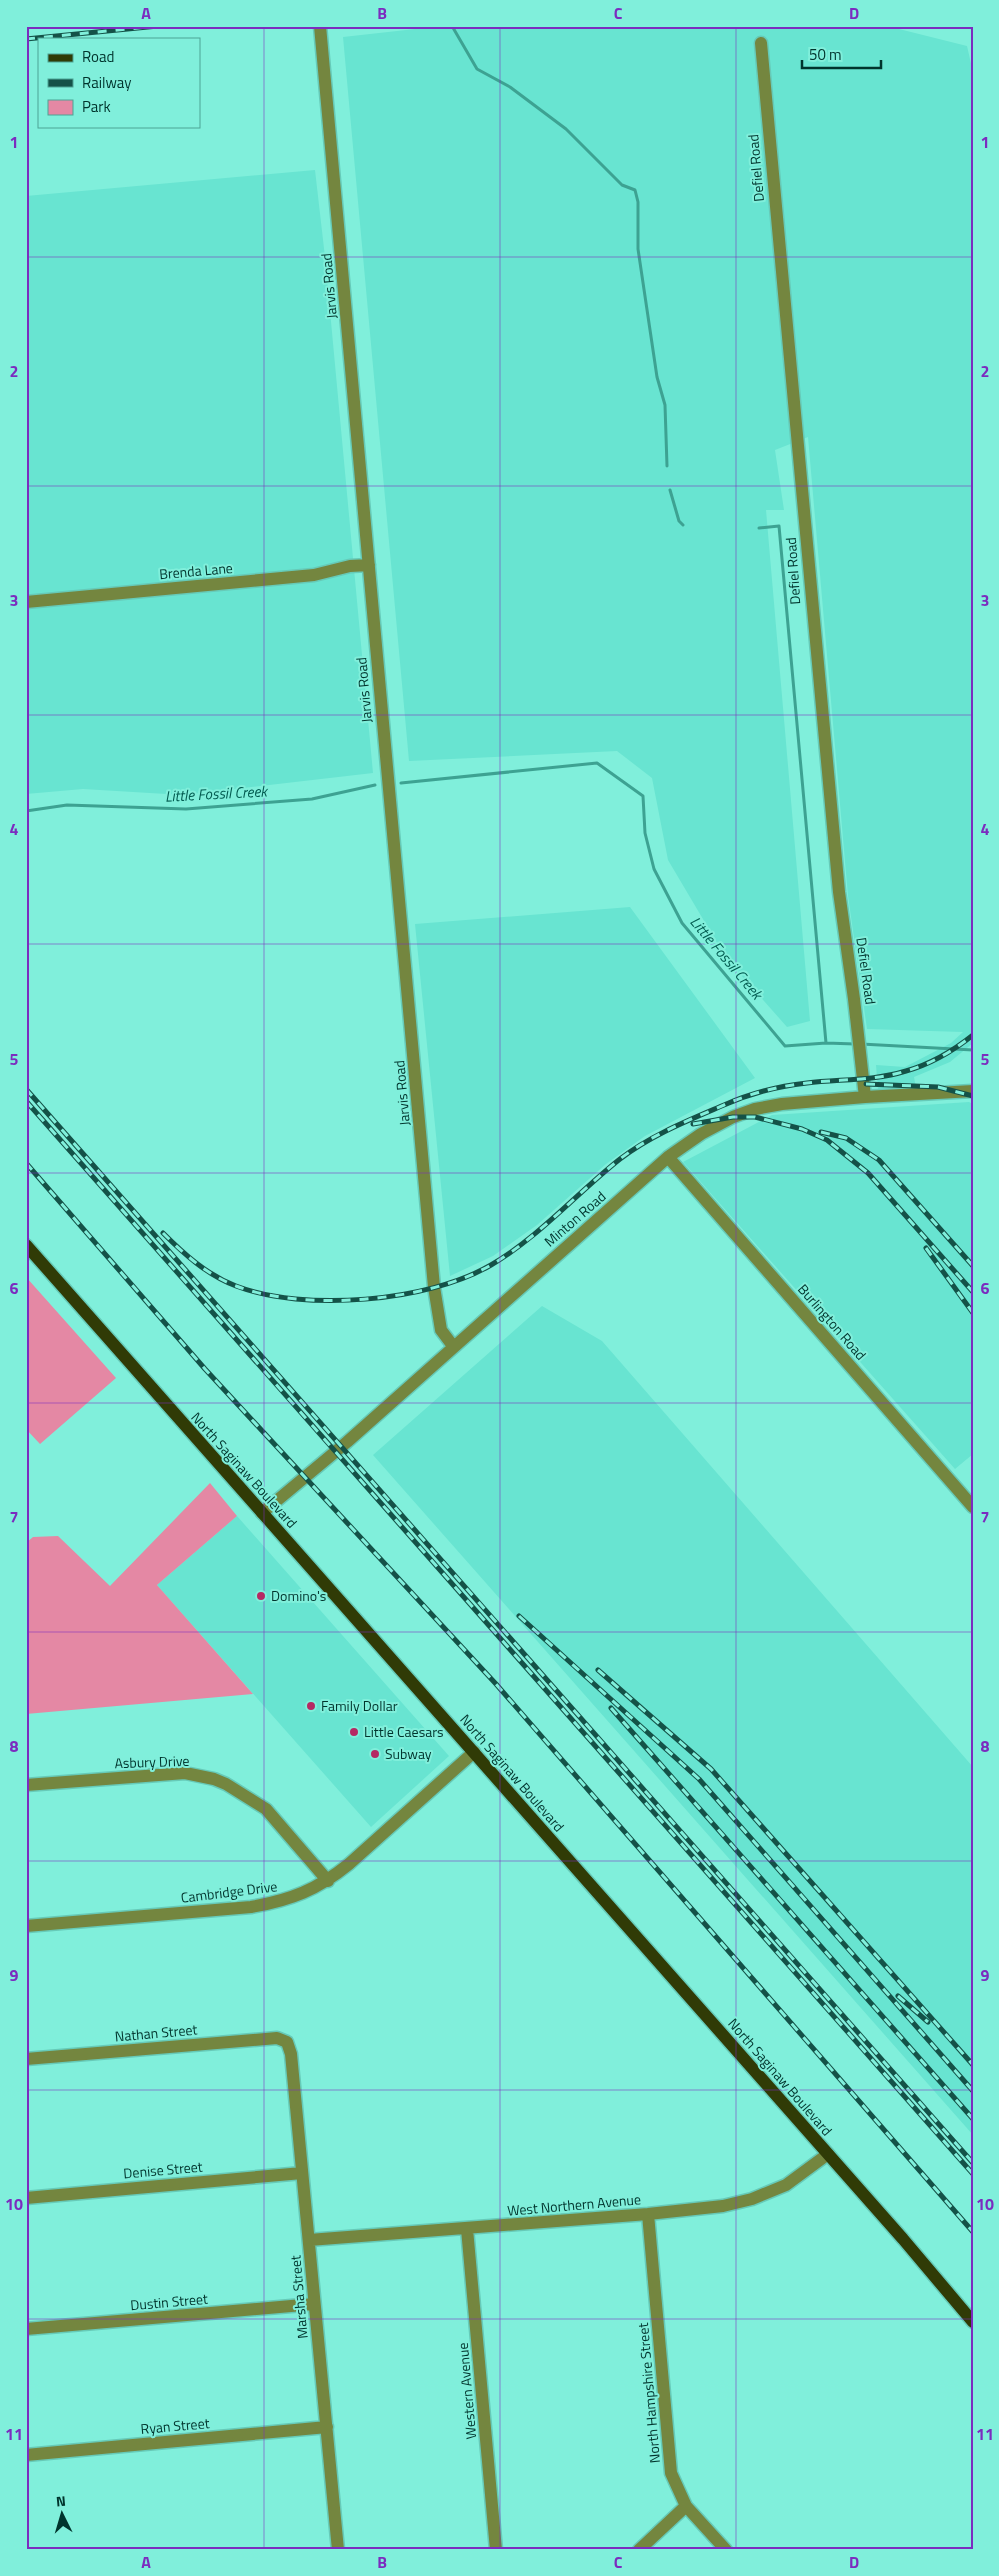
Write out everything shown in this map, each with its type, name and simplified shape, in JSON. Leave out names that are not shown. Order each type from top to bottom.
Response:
[{"type":"main road","name":"North Saginaw Boulevard","points":[[26,1246],[828,2154],[973,2322]]},
{"type":"street","name":"Jarvis Road","points":[[320,26],[434,1287],[441,1330],[453,1346]]},
{"type":"street","name":"Defiel Road","points":[[761,43],[839,892],[865,1096]]},
{"type":"street","name":"Brenda Lane","points":[[26,602],[314,575],[350,566],[369,565]]},
{"type":"street","name":"Minton Road","points":[[262,1513],[347,1442],[668,1157],[700,1134],[733,1117],[782,1104],[865,1096],[973,1091]]},
{"type":"street","name":"Burlington Road","points":[[668,1157],[973,1507]]},
{"type":"street","name":"Cambridge Drive","points":[[26,1926],[251,1907],[294,1897],[328,1881],[474,1752]]},
{"type":"street","name":"Asbury Drive","points":[[26,1785],[185,1773],[214,1779],[226,1784],[266,1809],[328,1881]]},
{"type":"street","name":"Nathan Street","points":[[26,2059],[276,2038],[287,2042]]},
{"type":"street","name":"Marsha Street","points":[[287,2042],[291,2054],[338,2550]]},
{"type":"street","name":"West Northern Avenue","points":[[309,2240],[467,2229],[716,2207],[752,2199],[786,2185],[828,2154]]},
{"type":"street","name":"Denise Street","points":[[26,2198],[302,2172]]},
{"type":"street","name":"North Hampshire Street","points":[[648,2214],[669,2461],[675,2485],[686,2506],[726,2550]]},
{"type":"street","name":"Western Avenue","points":[[467,2229],[496,2550]]},
{"type":"street","name":"Dustin Street","points":[[26,2329],[314,2304]]},
{"type":"street","name":"Ryan Street","points":[[26,2455],[327,2427]]},
{"type":"street","points":[[639,2550],[686,2506]]},
{"type":"shaded area","points":[[442,26],[887,26],[967,46],[973,72],[973,1043],[950,1062],[914,1077],[916,1088],[878,1090],[876,1065],[905,1067],[951,1043],[963,1032],[867,1029],[848,896],[808,437],[775,450],[784,510],[766,510],[810,1021],[787,1027],[726,958],[668,860],[652,778],[617,751],[409,761],[343,37]]},
{"type":"shaded area","points":[[315,170],[325,257],[373,773],[183,795],[83,789],[26,794],[26,196]]},
{"type":"shaded area","points":[[630,907],[755,1078],[645,1136],[606,1164],[537,1225],[493,1256],[450,1276],[415,924]]},
{"type":"shaded area","points":[[969,1102],[973,1104],[973,1454],[955,1469],[683,1162],[772,1115]]},
{"type":"shaded area","points":[[542,1306],[602,1341],[973,1767],[973,2135],[373,1455]]},
{"type":"shaded area","points":[[237,1516],[449,1756],[371,1827],[157,1585]]},
{"type":"green space","points":[[26,1277],[116,1378],[40,1444],[26,1429]]},
{"type":"green space","points":[[210,1483],[237,1516],[157,1585],[253,1694],[26,1714],[26,1543],[33,1537],[58,1536],[110,1586]]},
{"type":"waterway","points":[[452,26],[477,69],[510,87],[566,129],[622,185],[635,190],[638,202],[638,249],[657,377],[665,405],[667,466]]},
{"type":"waterway","points":[[670,490],[679,521],[683,525]]},
{"type":"waterway","points":[[759,528],[779,526],[826,1043]]},
{"type":"waterway","name":"Little Fossil Creek","points":[[401,783],[597,763],[643,796],[645,833],[654,869],[682,923],[785,1046],[826,1043],[855,1044]]},
{"type":"waterway","name":"Little Fossil Creek","points":[[26,811],[67,805],[186,809],[312,799],[375,785]]},
{"type":"waterway","name":"Little Fossil Creek","points":[[861,1044],[973,1050]]},
{"type":"railway","points":[[26,39],[158,26]]},
{"type":"railway","points":[[163,1233],[188,1256],[215,1276],[236,1286],[264,1294],[296,1299],[330,1301],[401,1295],[434,1288],[465,1278],[509,1254],[542,1228],[620,1159],[657,1135],[684,1122],[734,1101],[776,1088],[807,1083],[882,1077],[906,1071],[924,1065],[941,1056],[973,1035]]},
{"type":"railway","points":[[866,1084],[938,1087],[973,1096]]},
{"type":"railway","points":[[26,1089],[973,2163]]},
{"type":"railway","points":[[26,1101],[973,2174]]},
{"type":"railway","points":[[693,1124],[733,1117],[755,1117],[802,1129],[827,1140],[868,1173],[973,1292]]},
{"type":"railway","points":[[821,1132],[846,1138],[879,1160],[973,1266]]},
{"type":"railway","points":[[26,1163],[205,1369],[496,1684],[973,2232]]},
{"type":"railway","points":[[926,1248],[973,1313]]},
{"type":"railway","points":[[519,1616],[699,1779],[973,2091]]},
{"type":"railway","points":[[598,1670],[711,1769],[973,2065]]},
{"type":"railway","points":[[611,1708],[973,2119]]},
{"type":"railway","points":[[898,1996],[928,2022]]},
{"type":"place","name":"Domino's","points":[[261,1596]]},
{"type":"place","name":"Family Dollar","points":[[311,1706]]},
{"type":"place","name":"Little Caesars","points":[[354,1732]]},
{"type":"place","name":"Subway","points":[[375,1754]]}]
